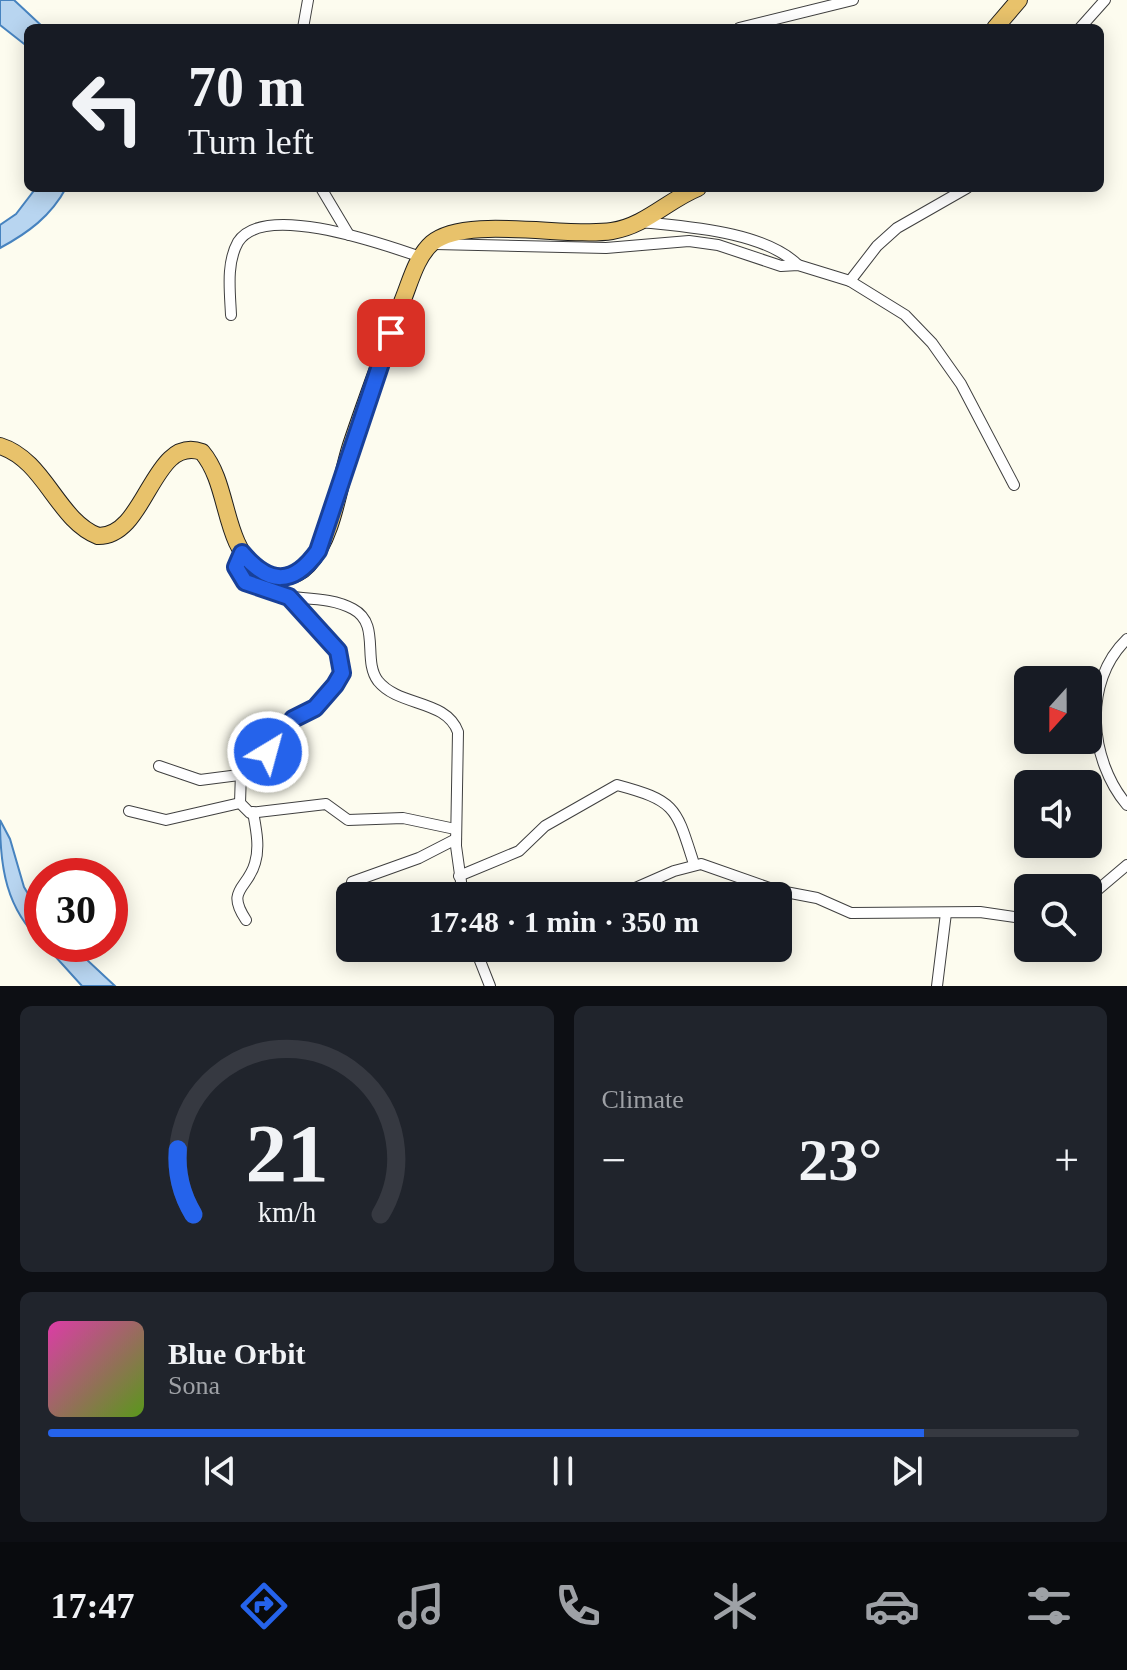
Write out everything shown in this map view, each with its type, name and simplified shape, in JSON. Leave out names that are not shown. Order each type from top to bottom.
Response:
[{"type":"highway","points":[[998,24],[1019,0]]},
{"type":"highway","points":[[0,446],[28,464],[83,527],[98,536],[122,529],[171,458],[186,449],[202,452],[213,469],[242,553],[259,571],[282,577],[307,566],[318,551],[350,447],[426,251],[460,231],[611,231],[641,222],[691,192]]},
{"type":"street","points":[[304,24],[308,0]]},
{"type":"street","points":[[755,24],[853,0]]},
{"type":"street","points":[[1084,24],[1105,0]]},
{"type":"street","points":[[323,192],[349,235]]},
{"type":"street","points":[[850,281],[877,246],[897,228],[960,192]]},
{"type":"street","points":[[641,222],[716,231],[744,238],[785,255],[798,265],[850,281],[905,315],[932,343],[961,384],[1014,485]]},
{"type":"street","points":[[231,315],[233,254],[239,241],[250,231],[295,226],[426,251],[628,248],[689,241],[718,245],[781,266],[798,265]]},
{"type":"street","points":[[242,553],[236,567],[245,582],[289,597],[355,610],[367,623],[373,672],[377,680],[395,693],[447,715],[454,722],[458,732],[456,834],[460,882]]},
{"type":"street","points":[[159,766],[200,780],[239,775],[268,752],[293,719],[325,700],[342,673],[338,651],[289,597]]},
{"type":"street","points":[[1127,639],[1101,675],[1096,712],[1104,773],[1127,805]]},
{"type":"street","points":[[239,775],[240,803],[244,810],[253,812],[326,804],[348,820],[403,818],[456,834]]},
{"type":"street","points":[[459,876],[519,851],[551,821],[617,785],[672,806],[679,816],[694,864]]},
{"type":"street","points":[[129,811],[166,820],[240,803]]},
{"type":"street","points":[[246,920],[237,904],[237,893],[256,862],[253,812]]},
{"type":"street","points":[[352,882],[419,858],[456,834]]},
{"type":"street","points":[[651,882],[694,864],[789,894],[817,898],[851,913],[980,912],[1014,917]]},
{"type":"street","points":[[1102,888],[1127,865]]},
{"type":"street","points":[[937,986],[946,913]]},
{"type":"street","points":[[481,962],[490,986]]},
{"type":"water","points":[[0,0],[14,0],[40,24],[24,24],[24,44],[0,25]]},
{"type":"water","points":[[33,192],[63,192],[38,223],[0,248],[0,225],[16,214]]},
{"type":"water","points":[[0,820],[10,839],[24,887],[24,921],[8,886]]},
{"type":"water","points":[[60,962],[89,962],[115,986],[82,986]]},
{"type":"route","points":[[268,752],[293,719],[325,700],[342,673],[343,661],[338,651],[289,597],[254,588],[238,574],[236,562],[242,553],[259,571],[282,577],[294,575],[307,566],[318,551],[350,447],[391,333]]}]
